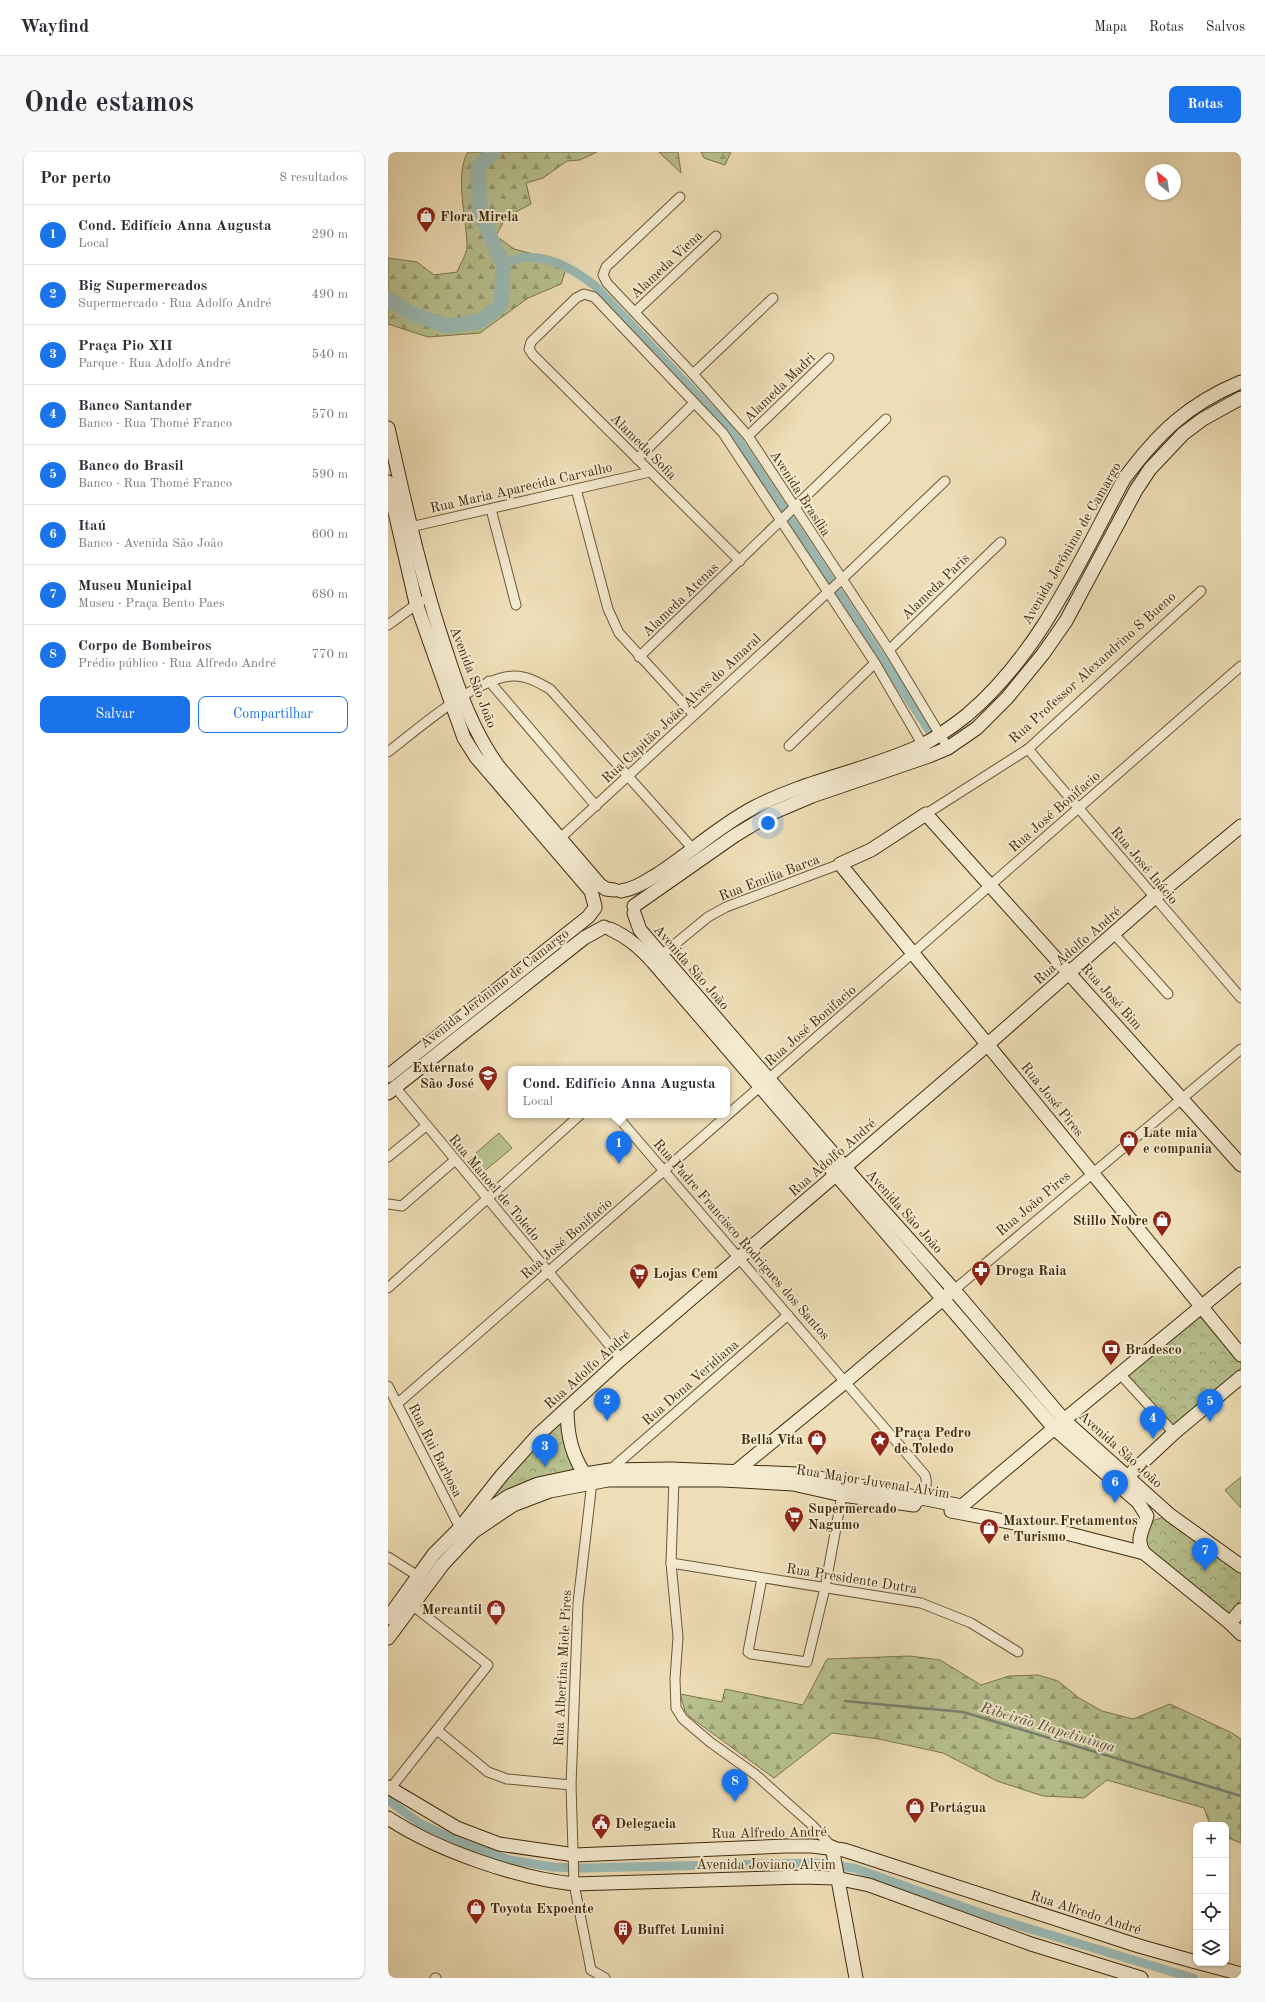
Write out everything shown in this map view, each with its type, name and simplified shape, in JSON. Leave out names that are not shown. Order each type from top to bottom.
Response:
[{"type":"main road","name":"Avenida Jerônimo de Camargo","points":[[634,910],[728,840],[772,813],[926,750],[940,735],[985,699],[1010,672],[1048,620],[1124,479],[1138,460],[1163,431],[1184,414],[1215,393],[1241,382]]},
{"type":"main road","name":"Avenida Jerônimo de Camargo","points":[[618,891],[638,886],[739,816],[775,796],[926,750],[948,748],[982,723],[1007,698],[1043,654],[1066,620],[1136,490],[1150,469],[1183,434],[1203,419],[1241,398]]},
{"type":"main road","name":"Avenida São João","points":[[388,428],[395,504]]},
{"type":"main road","name":"Avenida São João","points":[[388,482],[404,528],[422,601],[456,701],[464,738],[476,756],[521,801],[556,842],[592,891],[595,907]]},
{"type":"main road","name":"Rua Professor Alexandrino S Bueno","points":[[840,864],[871,850],[926,814]]},
{"type":"main road","name":"Rua José Bim","points":[[926,814],[1241,1164]]},
{"type":"main road","name":"Rua Adolfo André","points":[[460,1528],[508,1469],[539,1434],[621,1359],[987,1045],[1155,898],[1241,826]]},
{"type":"main road","name":"Avenida São João","points":[[556,842],[600,885],[606,889],[618,891]]},
{"type":"main road","name":"Rua José Pires","points":[[840,864],[1241,1355]]},
{"type":"main road","points":[[388,1076],[588,917],[602,895],[618,891],[632,900],[634,910],[632,919],[623,928],[607,928],[597,919],[595,907]]},
{"type":"main road","name":"Avenida São João","points":[[634,910],[636,922],[640,930],[658,958],[680,985],[949,1293],[1059,1424],[1138,1502],[1147,1516],[1145,1522]]},
{"type":"main road","name":"Avenida Jerônimo de Camargo","points":[[392,1090],[584,938],[607,928]]},
{"type":"main road","name":"Avenida São João","points":[[607,928],[624,935],[635,944],[658,958]]},
{"type":"main road","points":[[978,1515],[973,1506],[976,1495],[1059,1424],[1241,1274]]},
{"type":"main road","name":"Rua João Pires","points":[[845,1382],[949,1293]]},
{"type":"main road","points":[[1127,1478],[1174,1433],[1241,1377]]},
{"type":"main road","points":[[723,1480],[737,1471],[845,1382]]},
{"type":"main road","points":[[567,1408],[567,1429],[571,1447],[577,1462],[588,1478]]},
{"type":"main road","name":"Avenida São João","points":[[1059,1424],[1170,1514],[1241,1566]]},
{"type":"main road","name":"Rua Major Juvenal Alvim","points":[[588,1478],[610,1470],[673,1474],[723,1480],[793,1484],[842,1495],[962,1506],[976,1495]]},
{"type":"main road","name":"Rua Major Juvenal Alvim","points":[[588,1478],[608,1480],[673,1474],[737,1471],[798,1474],[838,1481],[919,1502],[1062,1532],[1144,1553]]},
{"type":"main road","points":[[388,1618],[434,1554],[460,1528],[509,1496],[538,1484],[588,1478]]},
{"type":"main road","points":[[388,1638],[454,1550],[473,1532],[514,1505],[534,1496],[588,1478]]},
{"type":"main road","points":[[1170,1514],[1145,1522],[1140,1536],[1140,1544],[1144,1553],[1230,1623],[1241,1634]]},
{"type":"main road","points":[[1230,1623],[1241,1610]]},
{"type":"main road","name":"Rua Alfredo André","points":[[389,1788],[457,1828],[499,1844],[575,1857],[786,1846],[832,1851],[878,1860],[1139,1946],[1193,1961]]},
{"type":"main road","name":"Avenida Joviano Alvim","points":[[388,1818],[428,1840],[512,1872],[546,1880],[819,1878],[836,1874],[1031,1944],[1141,1978]]},
{"type":"main road","points":[[832,1851],[856,1978]]},
{"type":"main road","points":[[819,1878],[827,1882],[839,1894]]},
{"type":"main road","points":[[839,1894],[848,1885],[856,1882]]},
{"type":"main road","points":[[1211,1966],[1241,1974]]},
{"type":"street","name":"Avenida Brasília","points":[[680,197],[606,267],[603,275],[607,283],[693,374],[748,436],[829,592],[875,663],[926,750]]},
{"type":"street","name":"Alameda Viena","points":[[635,312],[716,236]]},
{"type":"street","name":"Avenida Brasília","points":[[529,349],[531,342],[576,298],[584,294],[594,297],[723,433],[840,581],[889,650],[948,748]]},
{"type":"street","points":[[693,374],[773,298]]},
{"type":"street","name":"Alameda Sofia","points":[[529,349],[533,355],[740,561]]},
{"type":"street","name":"Alameda Madri","points":[[748,436],[829,358]]},
{"type":"street","points":[[637,459],[694,403]]},
{"type":"street","name":"Alameda Atenas","points":[[639,657],[886,419]]},
{"type":"street","name":"Rua Maria Aparecida Carvalho","points":[[404,528],[650,472]]},
{"type":"street","name":"Rua Capitão João Alves do Amaral","points":[[556,842],[829,592],[945,481]]},
{"type":"street","points":[[576,489],[608,609],[619,633],[639,657],[694,715]]},
{"type":"street","points":[[491,509],[516,605]]},
{"type":"street","name":"Alameda Paris","points":[[889,650],[1001,542]]},
{"type":"street","name":"Rua Professor Alexandrino S Bueno","points":[[926,814],[1028,749],[1201,591]]},
{"type":"street","points":[[388,625],[422,601]]},
{"type":"street","points":[[789,746],[875,663]]},
{"type":"street","name":"Rua José Bonifacio","points":[[730,1113],[1241,666]]},
{"type":"street","points":[[388,752],[456,701],[489,682],[513,676],[532,679],[550,689],[627,777],[693,849]]},
{"type":"street","points":[[489,682],[596,806]]},
{"type":"street","name":"Rua José Inácio","points":[[1028,749],[1241,998]]},
{"type":"street","name":"Rua Emilia Barca","points":[[658,958],[708,917],[726,907],[840,864]]},
{"type":"street","points":[[1114,934],[1168,994]]},
{"type":"street","name":"Rua João Pires","points":[[949,1293],[1241,1049]]},
{"type":"street","name":"Rua Manoel de Toledo","points":[[392,1090],[455,1160],[621,1359]]},
{"type":"street","points":[[388,1288],[486,1198],[577,1118]]},
{"type":"street","name":"Rua Padre Francisco Rodrigues dos Santos","points":[[619,1118],[925,1475],[928,1482],[919,1502]]},
{"type":"street","name":"Rua José Bonifacio","points":[[397,1404],[724,1118]]},
{"type":"street","points":[[388,1157],[426,1126]]},
{"type":"street","points":[[388,1204],[402,1206],[455,1160]]},
{"type":"street","name":"Rua Dona Veridiana","points":[[610,1470],[788,1315]]},
{"type":"street","points":[[1120,1374],[1174,1433]]},
{"type":"street","name":"Rua Rui Barbosa","points":[[388,1386],[460,1528]]},
{"type":"street","points":[[673,1474],[671,1563],[678,1637],[675,1679],[676,1708],[683,1719],[710,1742],[756,1775],[812,1824],[832,1851]]},
{"type":"street","name":"Rua Albertina Miele Pires","points":[[588,1478],[578,1603],[571,1785],[575,1857],[574,1879],[588,1974]]},
{"type":"street","points":[[762,1578],[748,1652],[758,1655],[807,1662],[825,1588],[842,1495],[838,1481]]},
{"type":"street","points":[[388,1557],[418,1576]]},
{"type":"street","name":"Rua Presidente Dutra","points":[[671,1563],[921,1603],[971,1623],[1018,1652]]},
{"type":"street","points":[[389,1788],[488,1665],[412,1605]]},
{"type":"street","points":[[437,1730],[488,1772],[508,1779],[571,1785]]},
{"type":"street","points":[[588,1974],[605,1978]]},
{"type":"green space","points":[[468,152],[597,152],[580,160],[567,161],[543,178],[526,183],[531,204],[506,217],[496,236],[514,249],[548,258],[567,266],[561,284],[528,298],[480,333],[428,337],[388,324],[388,258],[417,262],[434,275],[457,272],[466,252],[467,246],[462,198],[462,172],[464,161]]},
{"type":"green space","points":[[659,152],[678,152],[681,173]]},
{"type":"green space","points":[[701,152],[731,152],[725,165],[704,158]]},
{"type":"green space","points":[[499,1133],[512,1148],[481,1174],[468,1160]]},
{"type":"green space","points":[[1200,1315],[1241,1363],[1241,1368],[1174,1426],[1128,1375]]},
{"type":"green space","points":[[566,1412],[582,1473],[467,1521]]},
{"type":"green space","points":[[1241,1477],[1241,1508],[1225,1490]]},
{"type":"green space","points":[[1168,1516],[1241,1572],[1241,1599],[1227,1617],[1146,1553],[1141,1536],[1148,1522]]},
{"type":"green space","points":[[910,1656],[940,1660],[981,1685],[1009,1676],[1038,1675],[1058,1681],[1079,1698],[1102,1711],[1133,1719],[1170,1704],[1232,1733],[1241,1739],[1241,1843],[1229,1838],[1229,1822],[1209,1822],[1204,1808],[1107,1780],[1084,1798],[1043,1796],[997,1781],[943,1753],[879,1739],[832,1733],[774,1778],[690,1717],[685,1711],[680,1694],[722,1702],[725,1689],[803,1705],[827,1659]]},
{"type":"waterway","points":[[388,299],[410,313],[447,326],[479,322],[501,305],[503,265],[480,213],[478,168],[493,152]]},
{"type":"waterway","points":[[503,265],[520,258],[540,258],[560,264],[579,274],[595,286],[728,428],[743,447],[929,730]]},
{"type":"waterway","name":"Ribeirão Itapetininga","points":[[845,1701],[963,1712],[1241,1796]]},
{"type":"waterway","points":[[388,1800],[419,1823],[467,1845],[510,1860],[553,1867],[584,1868],[815,1863],[854,1868],[994,1918],[1193,1978]]},
{"type":"place","name":"Flora Mirela","points":[[426,233]]},
{"type":"place","name":"Externato São José","points":[[488,1092]]},
{"type":"place","name":"Late mia e compania","points":[[1129,1157]]},
{"type":"place","name":"Cond. Edifício Anna Augusta","points":[[619,1164]]},
{"type":"place","name":"Stillo Nobre","points":[[1162,1237]]},
{"type":"place","name":"Droga Raia","points":[[981,1287]]},
{"type":"place","name":"Lojas Cem","points":[[639,1290]]},
{"type":"place","name":"Bradesco","points":[[1111,1366]]},
{"type":"place","name":"Big Supermercados","points":[[607,1421]]},
{"type":"place","name":"Banco do Brasil","points":[[1210,1422]]},
{"type":"place","name":"Banco Santander","points":[[1153,1439]]},
{"type":"place","name":"Bella Vita","points":[[817,1456]]},
{"type":"place","name":"Praça Pedro de Toledo","points":[[880,1457]]},
{"type":"place","name":"Praça Pio XII","points":[[545,1467]]},
{"type":"place","name":"Itaú","points":[[1115,1503]]},
{"type":"place","name":"Supermercado Nagumo","points":[[794,1533]]},
{"type":"place","name":"Maxtour Fretamentos e Turismo","points":[[989,1545]]},
{"type":"place","name":"Museu Municipal","points":[[1205,1571]]},
{"type":"place","name":"Mercantil","points":[[496,1626]]},
{"type":"place","name":"Corpo de Bombeiros","points":[[735,1802]]},
{"type":"place","name":"Portágua","points":[[915,1824]]},
{"type":"place","name":"Delegacia","points":[[601,1840]]},
{"type":"place","name":"Toyota Expoente","points":[[476,1925]]},
{"type":"place","name":"Buffet Lumini","points":[[623,1946]]}]
